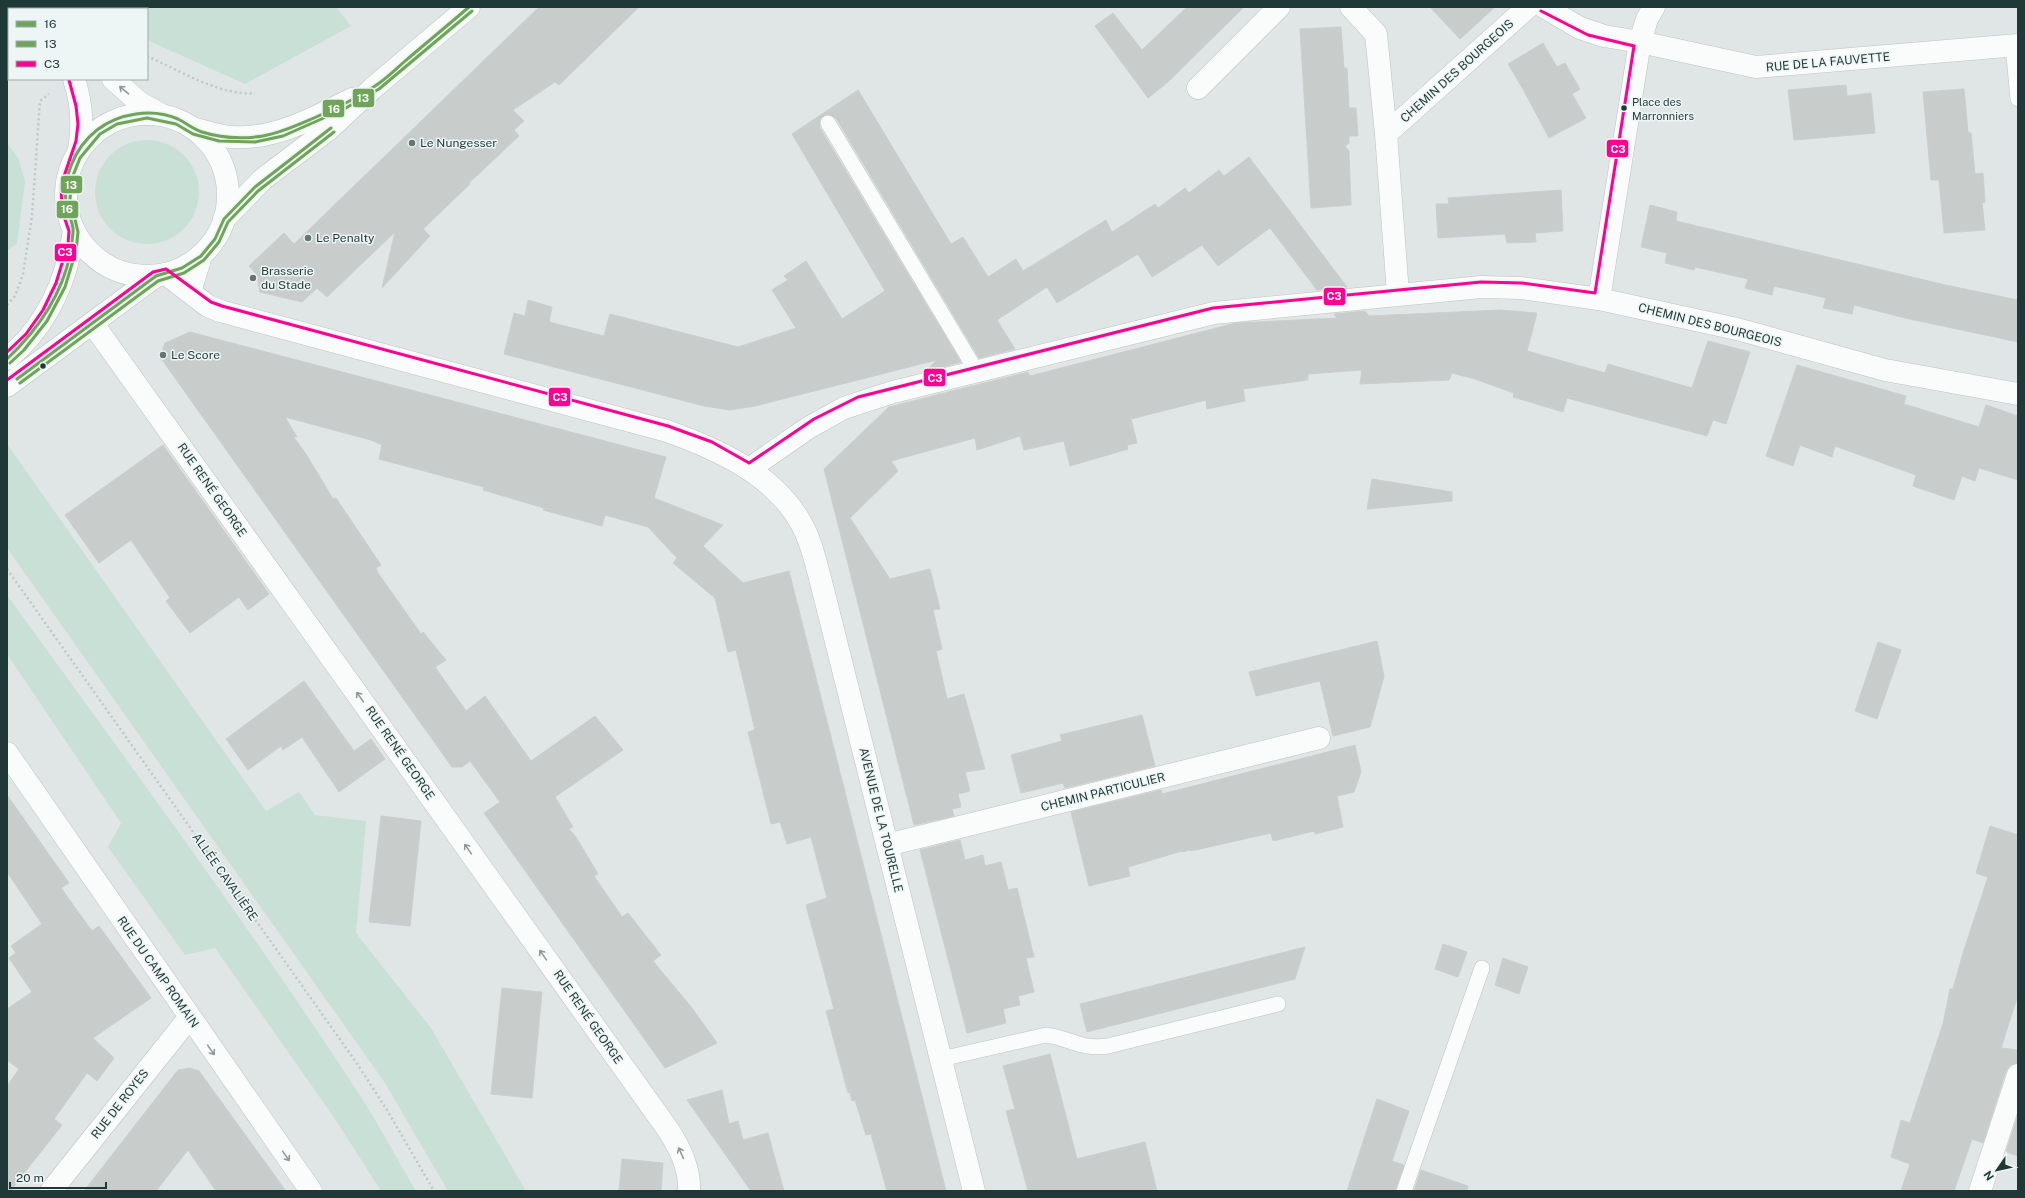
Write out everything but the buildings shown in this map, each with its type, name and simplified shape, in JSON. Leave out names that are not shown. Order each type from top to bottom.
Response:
[{"type":"street","points":[[224,219],[263,179],[329,129],[373,88],[470,7]]},
{"type":"street","points":[[1198,88],[1280,7]]},
{"type":"street","name":"CHEMIN DES BOURGEOIS","points":[[1351,7],[1376,34],[1386,134],[1398,294]]},
{"type":"street","name":"CHEMIN DES BOURGEOIS","points":[[1386,134],[1528,7]]},
{"type":"street","name":"RUE DE LA FAUVETTE","points":[[1544,7],[1580,28],[1604,36],[1640,42],[1756,67],[2016,46]]},
{"type":"street","points":[[1599,299],[1640,42],[1647,19],[1654,7]]},
{"type":"street","points":[[74,80],[82,109],[82,127],[79,150]]},
{"type":"street","points":[[114,80],[140,103],[160,114],[181,121],[196,129],[232,137],[264,136],[302,123],[373,88]]},
{"type":"street","points":[[160,114],[138,114],[117,119],[97,130],[79,150],[69,170],[66,186],[67,209],[74,230],[86,248],[102,263],[122,272],[139,276],[161,274],[182,268],[201,256],[215,239],[224,219],[228,191],[222,164],[211,145],[196,129]]},
{"type":"street","points":[[7,359],[31,336],[54,300],[69,260],[74,230]]},
{"type":"street","points":[[190,292],[201,256]]},
{"type":"street","points":[[7,386],[161,274]]},
{"type":"street","name":"AVENUE DE LA TOURELLE","points":[[161,274],[190,292],[208,306],[220,311],[667,431],[710,447],[749,469],[790,507],[801,522],[822,586],[974,1191]]},
{"type":"street","name":"CHEMIN DES BOURGEOIS","points":[[749,469],[808,428],[844,408],[893,392],[1214,313],[1481,287],[1527,288],[1599,299],[1737,329],[1885,370],[2018,394]]},
{"type":"street","name":"RUE RENÉ GEORGE","points":[[93,324],[669,1131],[683,1157],[689,1191]]},
{"type":"street","name":"CHEMIN PARTICULIER","points":[[887,845],[1319,738]]},
{"type":"street","name":"RUE DU CAMP ROMAIN","points":[[7,753],[189,1018],[311,1191]]},
{"type":"street","name":"RUE DE ROYES","points":[[51,1191],[189,1018]]},
{"type":"street","points":[[1980,1191],[2018,1075]]},
{"type":"lane","points":[[2016,46],[2018,100]]},
{"type":"lane","points":[[828,123],[977,372]]},
{"type":"lane","points":[[1404,1191],[1482,968]]},
{"type":"lane","points":[[941,1059],[1046,1035],[1055,1036],[1089,1048],[1108,1046],[1278,1004]]},
{"type":"path","points":[[148,56],[227,92],[244,94],[256,93]]},
{"type":"path","points":[[7,305],[15,296],[23,274],[32,216],[40,101],[51,92]]},
{"type":"path","name":"ALLÉE CAVALIÈRE","points":[[7,569],[356,1062],[387,1110],[434,1191]]},
{"type":"green space","points":[[336,7],[351,26],[245,84],[148,40],[148,8],[120,8]]},
{"type":"green space","points":[[147,140],[167,144],[184,155],[195,172],[199,192],[195,212],[184,229],[167,240],[147,244],[127,240],[110,229],[99,212],[95,192],[99,172],[110,155],[127,144]]},
{"type":"green space","points":[[7,143],[18,158],[25,181],[17,244],[7,250]]},
{"type":"green space","points":[[7,444],[266,811],[299,792],[315,815],[366,821],[356,933],[431,1028],[526,1191],[448,1191],[385,1083],[7,548]]},
{"type":"green space","points":[[7,595],[188,845],[277,972],[363,1100],[416,1191],[381,1191],[335,1119],[215,948],[185,955],[108,847],[121,823],[7,654]]},
{"type":"transit line","name":"16","points":[[7,359],[20,346],[43,317],[60,285],[71,250],[73,232],[73,226],[67,209],[66,198],[68,176],[76,155],[89,137],[97,130],[106,124],[125,116],[147,113],[178,119],[202,132],[224,137],[255,137],[283,131],[339,107],[381,82],[469,7]]},
{"type":"transit line","name":"13","points":[[10,363],[24,350],[47,321],[65,287],[76,251],[78,232],[70,199],[72,178],[80,158],[100,134],[117,124],[147,118],[176,124],[193,134],[219,141],[255,142],[283,136],[344,109],[379,89],[472,11]]},
{"type":"transit line","name":"C3","points":[[7,380],[153,272],[166,269],[211,302],[222,306],[668,426],[712,442],[749,463],[814,419],[858,397],[1213,308],[1481,282],[1522,283],[1595,293],[1634,46],[1588,35],[1541,11]]},
{"type":"transit line","name":"C3","points":[[7,352],[26,334],[43,310],[56,283],[68,244],[69,231],[62,211],[61,185],[76,141],[78,124],[76,106],[69,80]]},
{"type":"transit line","name":"16","points":[[17,379],[156,276],[182,268],[201,256],[215,239],[224,219],[255,187],[331,128]]},
{"type":"transit line","name":"13","points":[[20,383],[158,281],[184,273],[204,260],[219,242],[228,222],[258,191],[334,132]]},
{"type":"place","name":"Place des Marronniers","points":[[1624,108]]},
{"type":"place","name":"Le Nungesser","points":[[412,143]]},
{"type":"place","name":"Le Penalty","points":[[308,238]]},
{"type":"place","name":"Brasserie du Stade","points":[[253,278]]},
{"type":"place","name":"Le Score","points":[[163,355]]}]
